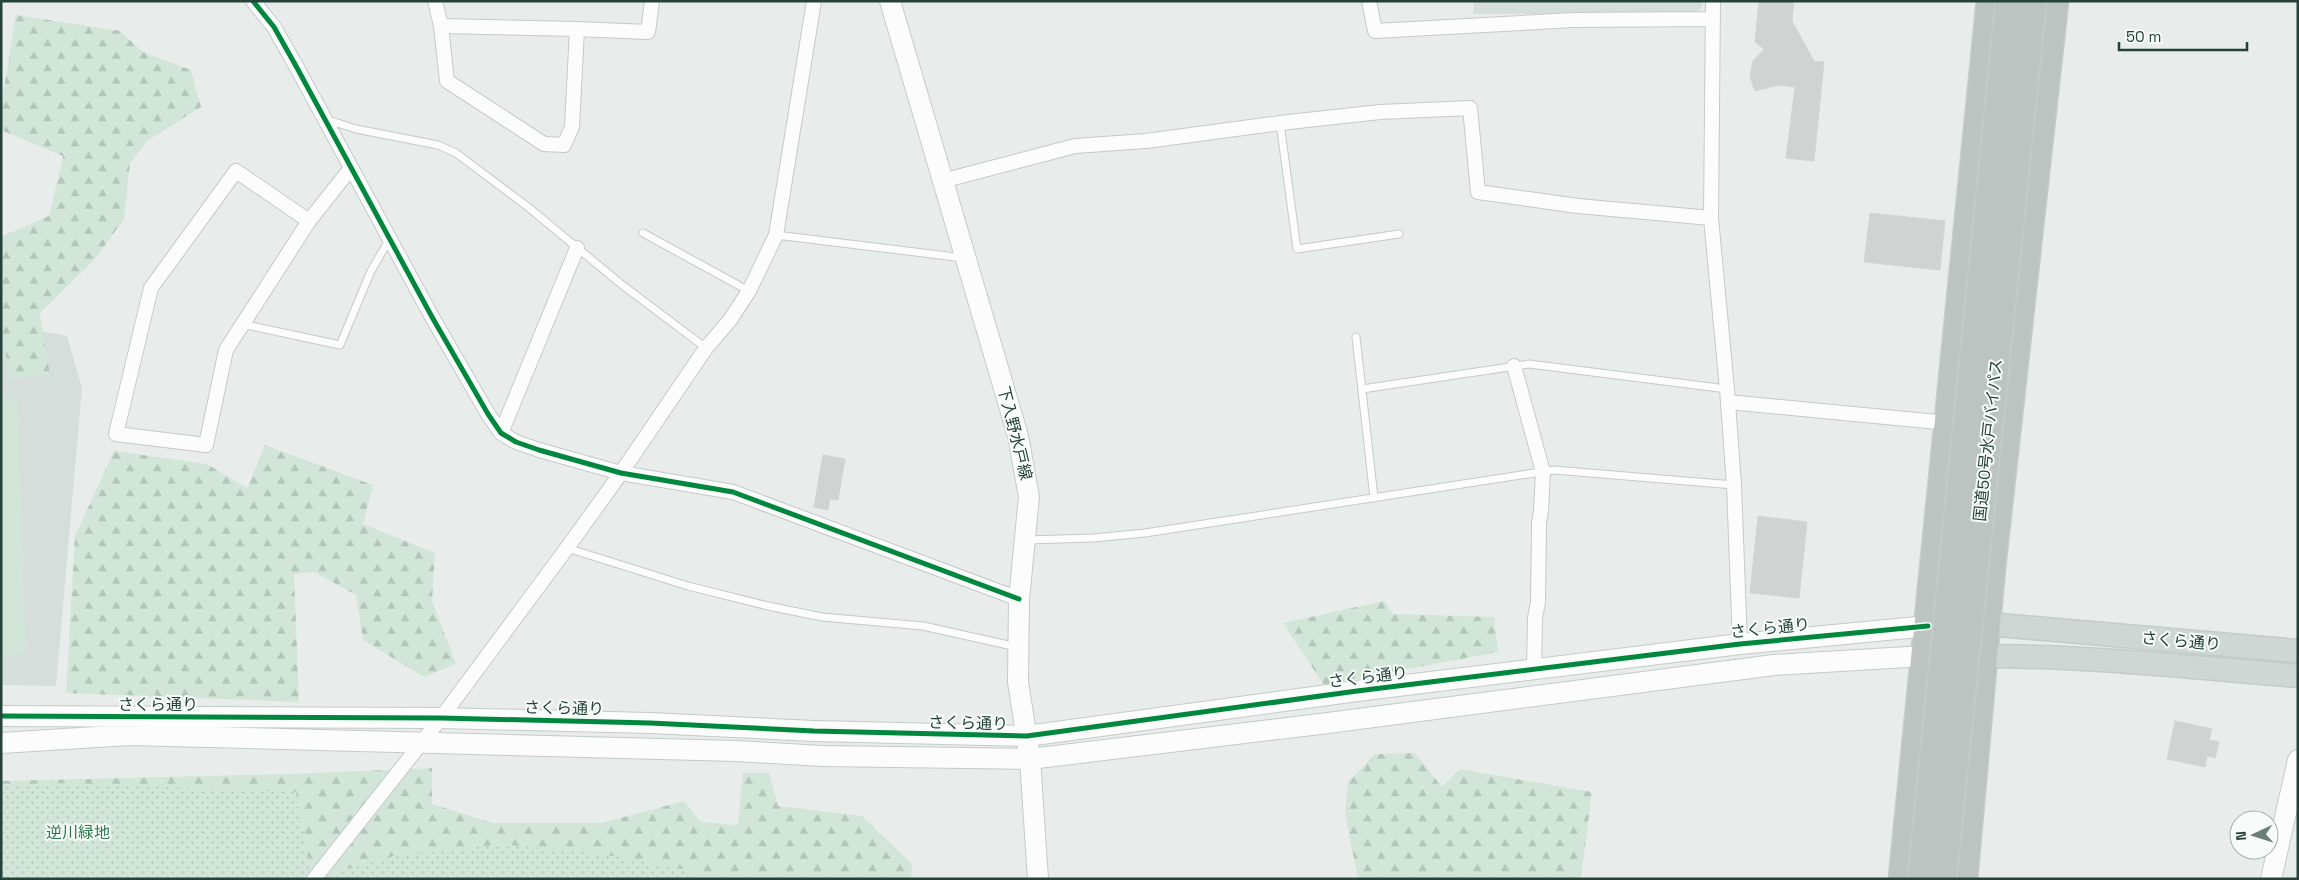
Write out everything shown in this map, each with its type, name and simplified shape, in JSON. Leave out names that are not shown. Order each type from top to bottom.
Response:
[{"type":"highway","points":[[1902,879],[1990,1]]},
{"type":"highway","name":"国道50号水戸バイパス","points":[[1922,879],[2009,1]]},
{"type":"highway","name":"国道50号水戸バイパス","points":[[1943,879],[2033,1]]},
{"type":"highway","points":[[1964,879],[1992,567],[2055,1]]},
{"type":"main road","name":"さくら通り","points":[[1928,626],[1988,624],[2298,651]]},
{"type":"main road","name":"さくら通り","points":[[1924,656],[2035,655],[2134,661],[2298,676]]},
{"type":"street","points":[[253,1],[274,27],[432,317],[488,414],[502,433],[516,442],[539,450],[621,473],[733,492],[1019,599]]},
{"type":"street","points":[[435,1],[441,26],[447,82],[544,144],[564,144],[572,127],[577,29]]},
{"type":"street","points":[[441,26],[648,32],[652,1]]},
{"type":"street","points":[[314,879],[441,718],[567,548],[621,473],[706,348],[730,320],[749,291],[776,235],[814,1]]},
{"type":"street","name":"下入野水戸線","points":[[890,1],[1018,436],[1025,468],[1029,497],[1019,599],[1017,647],[1020,708],[1027,736],[1030,760],[1038,879]]},
{"type":"street","points":[[1369,1],[1375,31],[1574,20],[1714,19]]},
{"type":"street","points":[[1713,1],[1711,218],[1728,396],[1734,485],[1740,644]]},
{"type":"street","points":[[942,181],[1075,146],[1146,141],[1380,112],[1470,108],[1478,192],[1578,206],[1711,218]]},
{"type":"street","points":[[309,221],[236,171],[151,288],[116,434],[206,445],[226,350],[309,221],[351,168]]},
{"type":"street","points":[[502,433],[577,248]]},
{"type":"street","points":[[1514,366],[1543,472],[1539,523],[1538,602],[1535,618],[1534,669]]},
{"type":"street","points":[[1728,396],[1948,423]]},
{"type":"street","name":"さくら通り","points":[[1,716],[441,718],[650,723],[824,732],[1027,736],[1534,669],[1740,644],[1928,626]]},
{"type":"street","name":"さくら通り","points":[[1,743],[129,735],[736,751],[823,756],[1030,760],[1774,665],[1924,656]]},
{"type":"street","points":[[2271,879],[2298,760]]},
{"type":"lane","points":[[325,118],[356,129],[438,145],[456,152],[528,207],[620,284],[706,348]]},
{"type":"lane","points":[[1280,123],[1297,249],[1399,234]]},
{"type":"lane","points":[[642,232],[749,291]]},
{"type":"lane","points":[[776,235],[966,258]]},
{"type":"lane","points":[[242,324],[340,345],[371,271],[390,239]]},
{"type":"lane","points":[[1356,337],[1374,498]]},
{"type":"lane","points":[[1362,389],[1529,364],[1728,396]]},
{"type":"lane","points":[[1026,540],[1093,538],[1145,533],[1554,470],[1734,485]]},
{"type":"lane","points":[[567,548],[688,586],[768,606],[822,617],[923,626],[1017,647]]},
{"type":"shaded area","points":[[1474,1],[1702,1],[1702,7],[1695,14],[1473,14]]},
{"type":"shaded area","points":[[1,323],[67,336],[82,388],[56,686],[1,685]]},
{"type":"green space","points":[[16,15],[120,31],[143,52],[191,70],[201,107],[147,141],[130,163],[124,219],[96,258],[40,313],[50,375],[10,379],[1,324],[1,237],[49,216],[63,156],[1,130],[1,107]]},
{"type":"green space","points":[[1,397],[17,400],[26,654],[1,656]]},
{"type":"green space","points":[[265,445],[373,485],[363,524],[435,553],[432,601],[456,664],[424,677],[363,640],[356,595],[314,572],[294,574],[299,702],[66,693],[75,536],[114,451],[207,464],[247,488]]},
{"type":"green space","points":[[1384,601],[1393,614],[1494,617],[1498,652],[1324,685],[1283,623]]},
{"type":"green space","points":[[1415,753],[1442,787],[1460,769],[1592,792],[1581,879],[1358,879],[1345,814],[1348,782],[1375,754]]},
{"type":"green space","points":[[432,768],[432,804],[493,823],[601,823],[684,801],[701,822],[738,825],[743,773],[769,773],[778,806],[862,816],[912,864],[911,879],[1,879],[1,781],[291,774]]},
{"type":"green space","name":"逆川緑地","points":[[67,783],[296,792],[312,879],[1,879],[1,785]]},
{"type":"green space","points":[[501,844],[602,854],[687,870],[696,879],[313,879],[394,856]]},
{"type":"building","points":[[1759,1],[1794,1],[1792,21],[1814,61],[1824,62],[1814,161],[1786,158],[1795,87],[1779,85],[1755,91],[1750,77],[1753,61],[1764,49],[1755,42]]},
{"type":"building","points":[[1870,213],[1945,221],[1940,270],[1864,262]]},
{"type":"building","points":[[823,455],[845,459],[838,500],[830,499],[828,510],[814,507]]},
{"type":"building","points":[[1758,516],[1807,522],[1799,598],[1750,593]]},
{"type":"building","points":[[2175,721],[2212,729],[2209,740],[2219,742],[2215,758],[2207,756],[2205,767],[2167,759]]},
{"type":"cycle path","points":[[253,1],[274,27],[432,317],[501,433],[516,442],[539,450],[621,473],[733,492],[1019,599]]},
{"type":"cycle path","points":[[1,716],[441,718],[650,723],[814,731],[1027,736],[1357,691],[1740,644],[1928,626]]}]
